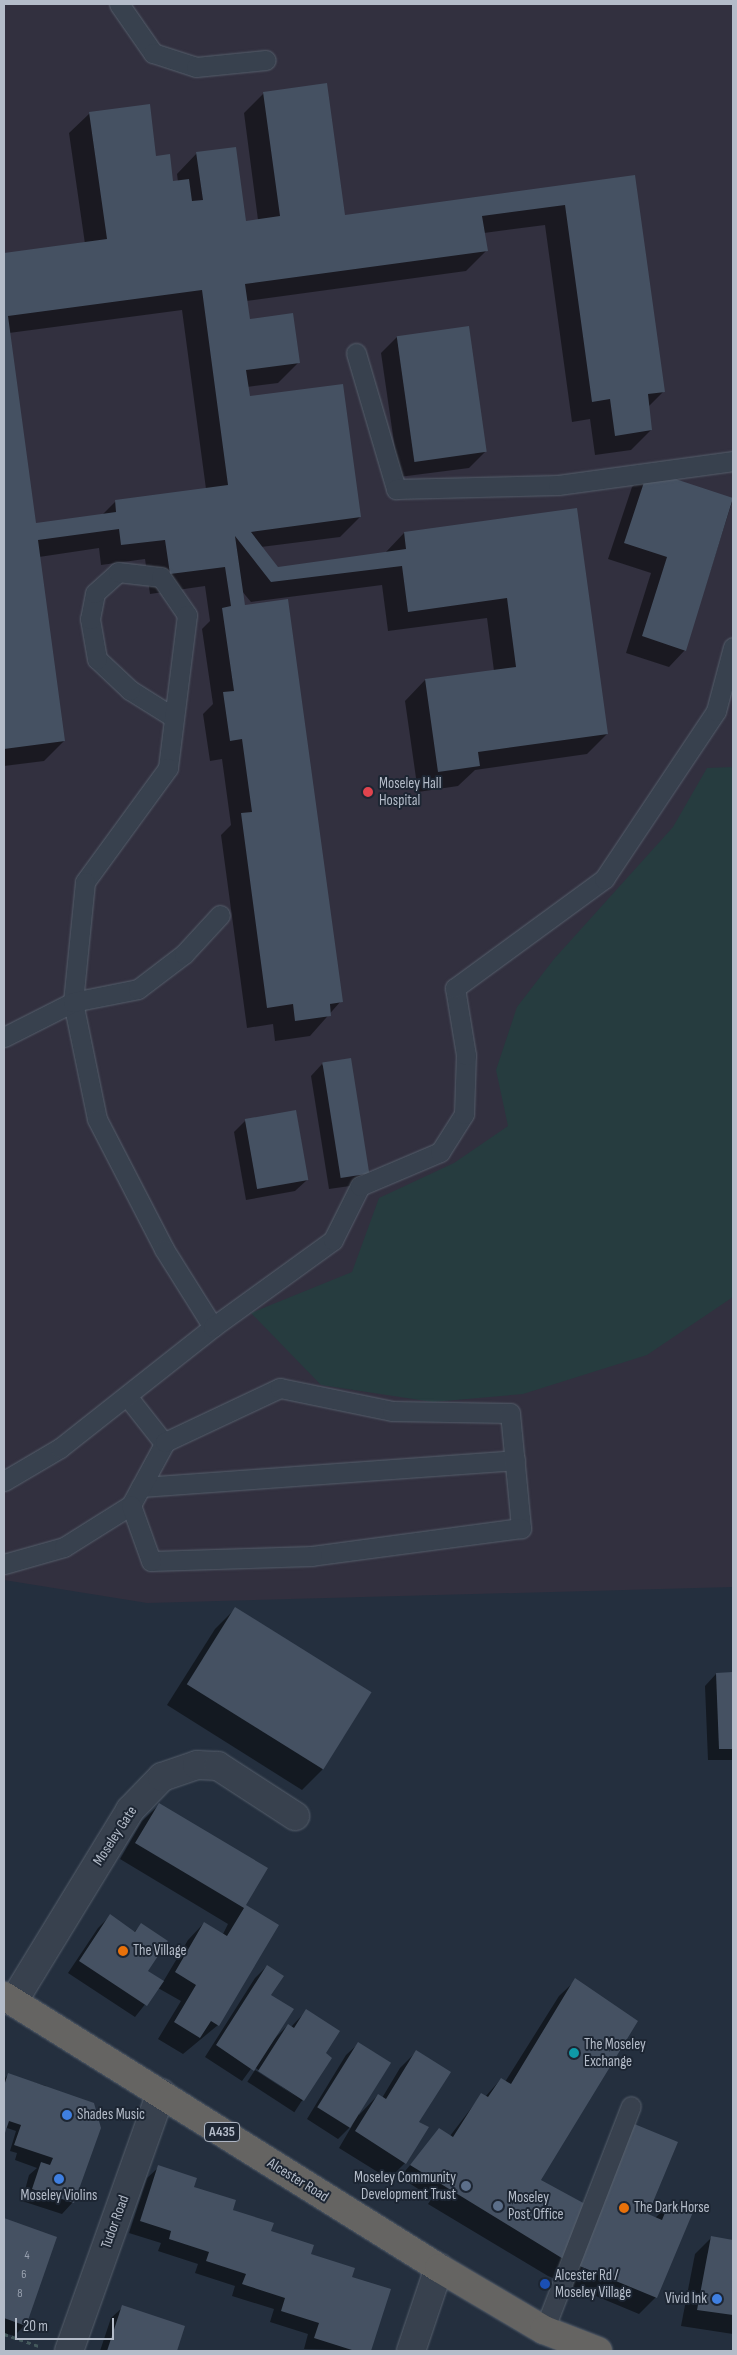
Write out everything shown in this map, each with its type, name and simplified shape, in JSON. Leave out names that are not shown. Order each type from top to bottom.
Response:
[{"type":"highway","name":"Alcester Road","points":[[8,1999],[439,2268],[544,2330],[598,2351]]},
{"type":"street","name":"Moseley Gate","points":[[8,1999],[130,1810],[162,1777],[196,1764],[218,1766],[295,1816]]},
{"type":"street","name":"Tudor Road","points":[[58,2350],[161,2094]]},
{"type":"street","points":[[411,2351],[439,2268]]},
{"type":"lane","points":[[119,4],[153,53],[196,67],[266,60]]},
{"type":"lane","points":[[356,353],[396,489],[558,485],[733,461]]},
{"type":"lane","points":[[173,717],[130,690],[97,659],[90,618],[95,593],[118,572],[162,577],[187,615],[168,768],[86,882],[73,1002],[97,1119],[164,1250],[213,1327]]},
{"type":"lane","points":[[4,1481],[60,1448],[213,1327],[334,1240],[360,1186],[440,1152],[464,1114],[466,1055],[455,988],[604,880],[716,711],[733,647]]},
{"type":"lane","points":[[4,1037],[73,1002],[138,989],[184,954],[220,915]]},
{"type":"lane","points":[[4,1564],[64,1547],[131,1506],[164,1443],[280,1388],[392,1412],[510,1412],[521,1528],[312,1556],[151,1561],[131,1506]]},
{"type":"lane","points":[[127,1396],[164,1443]]},
{"type":"lane","points":[[142,1487],[515,1460]]},
{"type":"lane","points":[[544,2330],[631,2106]]},
{"type":"path","points":[[4,2334],[58,2350]]},
{"type":"shaded area","name":"Moseley Hall Hospital","points":[[4,4],[733,4],[733,1587],[147,1603],[4,1580]]},
{"type":"green space","points":[[733,767],[733,1297],[647,1355],[523,1394],[433,1402],[321,1385],[251,1313],[352,1272],[379,1198],[454,1163],[508,1126],[496,1070],[517,1007],[554,959],[673,827],[707,768]]},
{"type":"building","points":[[327,83],[345,215],[635,175],[665,392],[648,394],[652,430],[615,436],[610,399],[592,402],[565,205],[482,216],[488,251],[245,284],[250,319],[293,313],[300,363],[246,370],[250,396],[343,384],[361,517],[251,532],[278,567],[406,549],[404,532],[577,508],[608,734],[478,752],[480,766],[438,772],[425,679],[516,667],[507,598],[408,612],[402,566],[271,582],[235,536],[245,605],[288,599],[343,1002],[330,1004],[331,1016],[295,1021],[293,1004],[267,1008],[241,813],[252,812],[242,739],[230,741],[223,692],[234,691],[222,608],[231,606],[225,567],[170,574],[165,540],[121,545],[119,529],[38,540],[65,741],[4,749],[4,253],[107,239],[89,112],[150,104],[156,156],[170,154],[173,181],[189,179],[192,201],[203,200],[196,152],[236,147],[246,221],[280,216],[263,92]],"holes":[[[202,290],[228,485],[115,500],[116,512],[36,523],[8,316]]]},
{"type":"building","points":[[469,326],[487,452],[414,462],[397,336]]},
{"type":"building","points":[[648,470],[733,498],[686,651],[642,636],[667,557],[624,543]]},
{"type":"building","points":[[351,1058],[369,1174],[341,1178],[322,1063]]},
{"type":"building","points":[[296,1110],[308,1180],[257,1189],[245,1119]]},
{"type":"building","points":[[235,1607],[372,1692],[323,1769],[187,1684]]},
{"type":"building","points":[[733,1672],[733,1749],[719,1749],[716,1673]]},
{"type":"building","points":[[159,1803],[268,1868],[246,1905],[279,1925],[219,2026],[211,2021],[200,2038],[174,2022],[196,1985],[175,1972],[204,1922],[227,1936],[244,1908],[135,1843]]},
{"type":"building","name":"The Village","points":[[110,1914],[135,1932],[141,1923],[168,1941],[148,1971],[164,1981],[147,2006],[79,1961]]},
{"type":"building","points":[[267,1965],[284,1976],[271,1995],[294,2009],[254,2071],[216,2045]]},
{"type":"building","points":[[575,1978],[638,2021],[541,2180],[587,2205],[632,2123],[678,2142],[648,2214],[662,2220],[669,2203],[693,2212],[657,2298],[565,2260],[410,2165],[439,2128],[453,2137],[481,2093],[488,2097],[501,2078],[511,2084]]},
{"type":"building","points":[[306,2009],[340,2031],[326,2053],[332,2058],[304,2101],[258,2071],[288,2024],[294,2028]]},
{"type":"building","points":[[358,2042],[391,2063],[350,2128],[317,2107]]},
{"type":"building","points":[[416,2050],[451,2072],[419,2122],[429,2127],[406,2164],[355,2131],[378,2094],[386,2099]]},
{"type":"building","points":[[8,2073],[94,2103],[101,2128],[74,2203],[32,2189],[41,2162],[50,2165],[53,2158],[14,2145],[21,2125],[9,2121],[4,2136],[4,2086]]},
{"type":"building","points":[[158,2165],[197,2178],[194,2187],[236,2200],[233,2210],[274,2223],[271,2231],[314,2245],[311,2254],[355,2268],[352,2277],[391,2289],[371,2351],[355,2351],[314,2338],[319,2323],[281,2311],[285,2298],[242,2284],[246,2274],[206,2261],[209,2252],[169,2239],[171,2231],[140,2221]]},
{"type":"building","points":[[4,2218],[57,2237],[26,2326],[4,2318]]},
{"type":"building","points":[[711,2236],[733,2240],[733,2315],[697,2310]]},
{"type":"building","points":[[122,2305],[185,2326],[177,2351],[107,2351]]},
{"type":"place","name":"Moseley Hall Hospital","points":[[368,792]]},
{"type":"place","name":"The Village","points":[[123,1951]]},
{"type":"place","name":"The Moseley Exchange","points":[[574,2053]]},
{"type":"place","name":"Shades Music","points":[[67,2115]]},
{"type":"place","name":"Moseley Violins","points":[[59,2179]]},
{"type":"place","name":"Moseley Community Development Trust","points":[[466,2186]]},
{"type":"place","name":"Moseley Post Office","points":[[498,2206]]},
{"type":"place","name":"The Dark Horse","points":[[624,2208]]},
{"type":"place","name":"Alcester Rd / Moseley Village","points":[[545,2284]]},
{"type":"place","name":"Vivid Ink","points":[[717,2299]]}]
